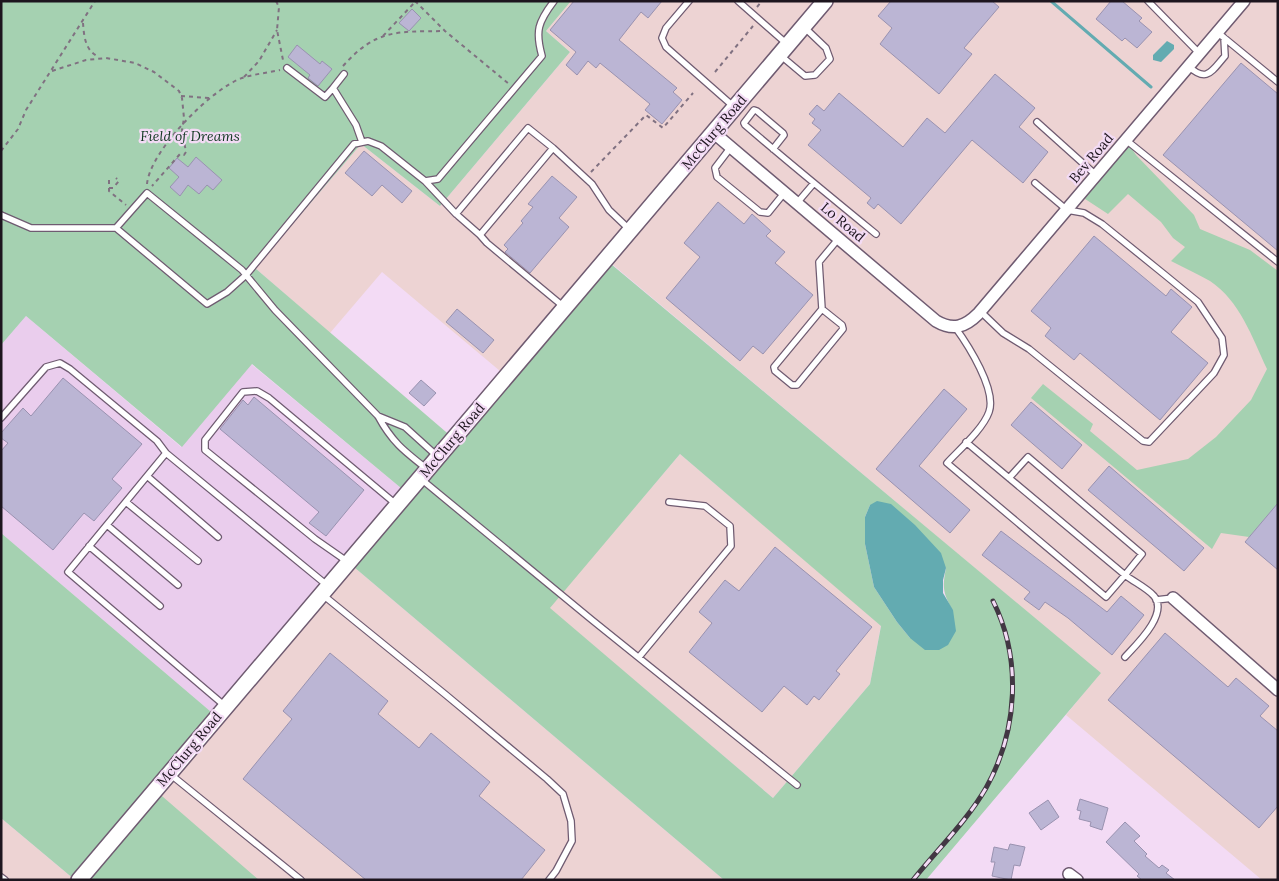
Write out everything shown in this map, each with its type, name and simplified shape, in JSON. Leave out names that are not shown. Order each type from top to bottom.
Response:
[{"type":"street","name":"McClurg Road","points":[[79,880],[825,1]]},
{"type":"street","name":"Bev Road","points":[[955,327],[968,324],[980,311],[1199,53],[1221,35],[1244,1]]},
{"type":"street","name":"Lo Road","points":[[714,132],[936,321],[945,326],[955,327]]},
{"type":"street","points":[[1173,598],[1278,690]]},
{"type":"lane","points":[[425,181],[438,179],[542,56],[538,42],[538,28],[554,1]]},
{"type":"lane","points":[[689,1],[666,28],[662,38],[666,47],[735,108]]},
{"type":"lane","points":[[738,1],[784,50],[805,76],[815,75],[830,59],[826,48],[803,26]]},
{"type":"lane","points":[[1148,1],[1199,53]]},
{"type":"lane","points":[[1188,66],[1197,74],[1203,76],[1210,74],[1225,56],[1221,35]]},
{"type":"lane","points":[[1221,35],[1278,82]]},
{"type":"lane","points":[[287,68],[325,97],[344,74]]},
{"type":"lane","points":[[333,88],[356,125],[362,142]]},
{"type":"lane","points":[[773,149],[784,136],[784,133],[754,110],[744,125],[814,183],[876,234]]},
{"type":"lane","points":[[1037,122],[1096,175]]},
{"type":"lane","points":[[456,214],[528,128],[586,177],[609,210],[630,230]]},
{"type":"lane","points":[[1126,140],[1278,262]]},
{"type":"lane","points":[[1,215],[31,228],[116,228],[207,304],[227,292],[246,275],[354,144],[368,141],[381,146],[425,181],[487,243],[565,307]]},
{"type":"lane","points":[[731,147],[715,168],[717,177],[760,212],[768,213],[785,192]]},
{"type":"lane","points":[[480,234],[553,148]]},
{"type":"lane","points":[[797,202],[814,183]]},
{"type":"lane","points":[[980,311],[1003,333],[1030,349],[1143,441],[1149,442],[1214,373],[1224,354],[1222,338],[1198,302],[1102,224],[1084,213],[1067,210],[1035,183]]},
{"type":"lane","points":[[116,228],[147,193],[246,275],[275,310],[378,416],[388,434],[423,474],[639,657],[797,785]]},
{"type":"lane","points":[[822,309],[842,325],[843,329],[797,384],[792,385],[775,371],[774,366],[822,309],[819,262],[839,238]]},
{"type":"lane","points":[[955,327],[965,340],[984,380],[990,402],[989,411],[983,423],[948,464],[1106,597],[1142,554],[1028,457],[1009,478]]},
{"type":"lane","points":[[1,418],[46,367],[60,363],[70,369],[157,441],[166,453],[563,794],[571,821],[572,841],[549,880]]},
{"type":"lane","points":[[348,562],[315,539],[205,450],[205,440],[243,392],[257,391],[269,398],[396,505]]},
{"type":"lane","points":[[378,416],[405,427],[438,456]]},
{"type":"lane","points":[[966,442],[1125,575],[1154,596],[1157,603],[1156,617],[1147,633],[1125,657]]},
{"type":"lane","points":[[166,453],[68,572],[226,706]]},
{"type":"lane","points":[[147,476],[218,537]]},
{"type":"lane","points":[[126,502],[198,561]]},
{"type":"lane","points":[[639,657],[731,546],[730,526],[705,506],[669,502]]},
{"type":"lane","points":[[107,524],[178,585]]},
{"type":"lane","points":[[89,546],[160,606]]},
{"type":"lane","points":[[1156,600],[1173,598]]},
{"type":"lane","points":[[169,773],[301,880]]},
{"type":"lane","points":[[1,877],[5,880]]},
{"type":"path","points":[[1,151],[18,129],[26,110],[95,1]]},
{"type":"path","points":[[147,193],[149,172],[153,164],[182,125],[210,98],[242,78],[287,68],[283,61],[277,30],[279,7],[276,1]]},
{"type":"path","points":[[344,74],[340,69],[353,54],[382,36],[415,1],[444,31],[514,88]]},
{"type":"path","points":[[754,10],[762,1]]},
{"type":"path","points":[[82,21],[84,40],[87,46],[95,55],[101,58]]},
{"type":"path","points":[[714,72],[755,23]]},
{"type":"path","points":[[242,78],[259,61],[277,30]]},
{"type":"path","points":[[382,36],[396,32],[444,31]]},
{"type":"path","points":[[52,71],[101,58],[118,58],[146,67],[174,87],[181,96],[184,118],[182,125],[186,152],[184,155],[180,154],[147,193]]},
{"type":"path","points":[[586,177],[646,115],[663,128],[693,93]]},
{"type":"path","points":[[181,96],[210,98]]},
{"type":"path","points":[[109,188],[113,188],[119,181],[116,178]]},
{"type":"path","points":[[109,180],[109,188],[113,194],[132,210]]},
{"type":"shaded area","points":[[571,1],[1278,1],[1278,880],[1262,880],[1066,715],[1100,673],[606,259],[506,376],[382,272],[330,333],[255,268],[361,144],[440,206],[570,52],[546,31]]},
{"type":"shaded area","points":[[1167,41],[1174,45],[1174,49],[1161,62],[1153,60],[1153,55]]},
{"type":"shaded area","points":[[26,316],[181,447],[251,364],[407,493],[217,717],[1,533],[1,345]]},
{"type":"shaded area","points":[[680,454],[881,625],[870,684],[773,798],[549,608]]},
{"type":"shaded area","points":[[877,501],[891,504],[915,525],[941,553],[946,568],[943,580],[943,593],[953,610],[956,631],[948,645],[939,650],[925,650],[910,638],[874,587],[865,544],[865,517],[870,505]]},
{"type":"shaded area","points":[[348,562],[724,880],[79,880]]},
{"type":"shaded area","points":[[1,818],[75,880],[1,880]]},
{"type":"green space","name":"Field of Dreams","points":[[1,1],[571,1],[546,31],[570,52],[440,206],[361,144],[255,268],[453,438],[605,259],[1101,673],[926,880],[724,880],[348,562],[407,493],[252,364],[182,447],[26,316],[1,345]],"holes":[[[680,454],[881,626],[870,684],[773,798],[550,608]],[[870,505],[946,568],[944,590],[953,611],[910,638],[874,587],[865,544],[865,517]]]},
{"type":"green space","points":[[1126,140],[1136,155],[1194,215],[1200,229],[1250,250],[1278,271],[1278,506],[1249,537],[1221,533],[1212,549],[1031,398],[1043,384],[1093,424],[1090,431],[1137,470],[1188,459],[1216,437],[1251,400],[1267,369],[1250,332],[1229,299],[1210,281],[1171,261],[1185,247],[1173,238],[1161,222],[1128,194],[1108,214],[1079,195]]},
{"type":"green space","points":[[1,533],[217,717],[155,790],[259,880],[75,880],[1,818]]},
{"type":"building","points":[[574,1],[662,1],[648,18],[641,12],[619,40],[677,88],[673,92],[682,100],[662,124],[645,110],[650,104],[600,63],[596,68],[588,61],[577,75],[566,65],[576,52],[550,30]]},
{"type":"building","points":[[891,1],[992,1],[999,7],[964,48],[972,54],[939,94],[880,44],[892,28],[878,16]]},
{"type":"building","points":[[1111,1],[1122,1],[1142,18],[1139,21],[1152,32],[1137,48],[1125,38],[1122,41],[1096,19]]},
{"type":"building","points":[[412,9],[421,18],[409,31],[399,23]]},
{"type":"building","points":[[297,45],[320,64],[322,61],[332,69],[318,86],[308,78],[310,75],[288,57]]},
{"type":"building","points":[[1241,63],[1278,94],[1278,251],[1163,155]]},
{"type":"building","points":[[995,74],[1035,108],[1019,127],[1048,152],[1023,183],[972,140],[901,224],[878,204],[874,209],[867,203],[871,198],[808,145],[821,130],[812,123],[815,119],[809,114],[817,105],[824,111],[839,93],[903,147],[927,118],[945,133]]},
{"type":"building","points":[[364,151],[412,191],[402,203],[382,185],[372,196],[345,173]]},
{"type":"building","points":[[196,157],[222,180],[213,190],[207,185],[199,194],[188,185],[180,196],[170,187],[179,177],[169,168],[177,158],[188,167]]},
{"type":"building","points":[[552,176],[577,197],[559,218],[569,227],[530,273],[505,252],[508,249],[504,245],[523,223],[521,221],[533,207],[528,204]]},
{"type":"building","points":[[718,202],[744,224],[752,214],[771,231],[766,236],[785,252],[775,263],[813,295],[763,354],[753,346],[740,361],[666,298],[700,257],[684,243]]},
{"type":"building","points":[[1094,236],[1166,296],[1171,289],[1192,307],[1171,332],[1208,363],[1160,420],[1080,353],[1074,360],[1045,336],[1051,328],[1031,311]]},
{"type":"building","points":[[457,309],[494,340],[483,353],[446,322]]},
{"type":"building","points":[[63,378],[142,444],[112,479],[122,488],[94,521],[84,513],[53,550],[1,506],[1,451],[8,443],[1,438],[1,433],[23,408],[31,416]]},
{"type":"building","points":[[421,380],[436,393],[424,406],[409,393]]},
{"type":"building","points":[[944,389],[967,409],[919,466],[970,510],[950,533],[876,469]]},
{"type":"building","points":[[254,397],[364,490],[326,536],[309,523],[319,512],[220,429],[243,400],[248,405]]},
{"type":"building","points":[[1031,402],[1082,445],[1062,469],[1011,425]]},
{"type":"building","points":[[1109,466],[1204,548],[1184,571],[1088,490]]},
{"type":"building","points":[[1278,503],[1278,570],[1245,542]]},
{"type":"building","points":[[1001,531],[1107,612],[1121,596],[1144,615],[1112,655],[1068,618],[1045,602],[1039,610],[1024,599],[1030,592],[982,555]]},
{"type":"building","points":[[775,547],[872,627],[836,671],[840,674],[819,700],[814,696],[807,705],[784,686],[762,712],[689,652],[712,623],[699,612],[725,580],[739,591]]},
{"type":"building","points":[[1165,633],[1228,687],[1236,678],[1269,706],[1260,716],[1278,731],[1278,806],[1259,828],[1108,700]]},
{"type":"building","points":[[330,653],[388,701],[378,714],[419,748],[431,733],[490,782],[479,796],[545,850],[521,880],[366,880],[243,779],[292,719],[283,711]]},
{"type":"building","points":[[1080,799],[1108,808],[1102,830],[1090,826],[1091,822],[1079,819],[1081,811],[1077,810]]},
{"type":"building","points":[[1048,800],[1059,817],[1041,830],[1029,813]]},
{"type":"building","points":[[1125,822],[1140,836],[1134,841],[1147,854],[1145,856],[1159,868],[1162,865],[1169,870],[1166,873],[1175,880],[1142,880],[1137,876],[1139,874],[1106,842]]},
{"type":"building","points":[[1010,844],[1025,847],[1020,866],[1014,865],[1011,880],[992,876],[995,862],[991,862],[994,847],[1008,850]]},
{"type":"waterway","points":[[1051,1],[1151,87]]},
{"type":"railway","points":[[913,880],[961,824],[978,800],[997,766],[1005,743],[1010,719],[1012,671],[1009,647],[993,601]]}]
